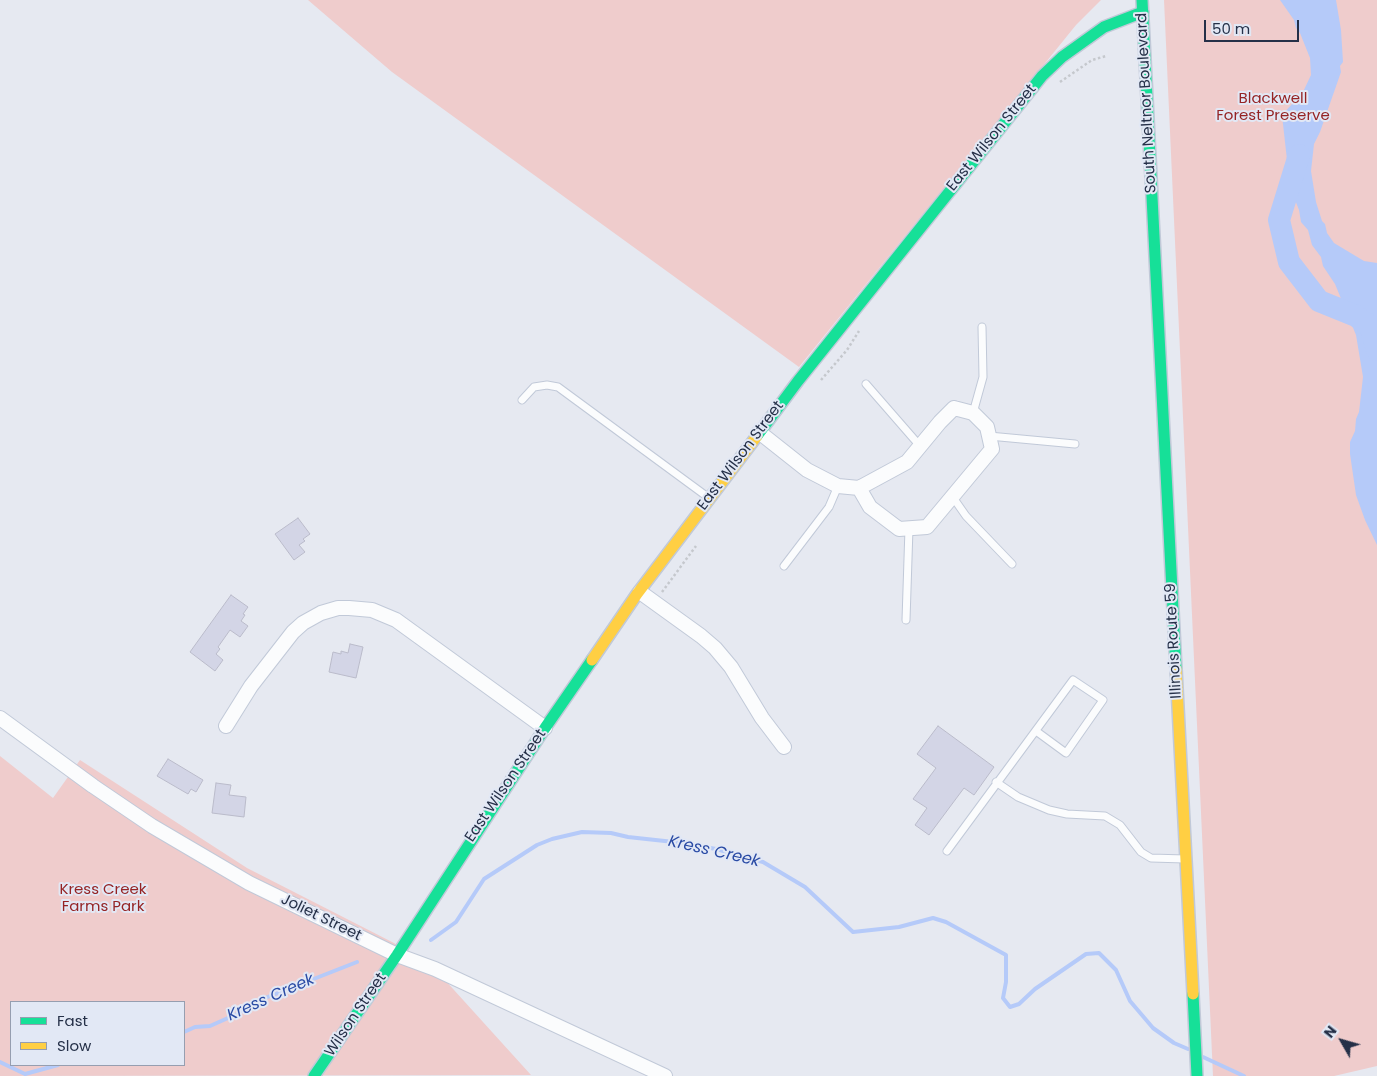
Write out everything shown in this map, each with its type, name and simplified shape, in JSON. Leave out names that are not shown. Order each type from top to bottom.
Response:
[{"type":"street","name":"South Neltnor Boulevard","points":[[1142,6],[1153,206]]},
{"type":"street","name":"East Wilson Street","points":[[397,955],[545,728],[636,594],[640,592],[759,432],[1042,76],[1084,40],[1142,6]]},
{"type":"street","name":"Illinois Route 59","points":[[1153,206],[1196,1072]]},
{"type":"street","points":[[759,432],[807,470],[838,486],[860,488],[907,462],[954,408],[973,413],[987,427],[992,449],[927,527],[899,529],[870,507],[860,488]]},
{"type":"street","points":[[640,592],[701,636],[722,656],[731,667],[762,718],[784,747]]},
{"type":"street","points":[[226,726],[251,686],[293,632],[303,623],[320,613],[338,608],[349,608],[372,610],[396,620],[545,728]]},
{"type":"street","name":"Joliet Street","points":[[0,718],[93,786],[152,826],[258,887],[397,955],[435,970],[665,1076]]},
{"type":"street","name":"Wilson Street","points":[[314,1076],[397,955]]},
{"type":"lane","points":[[973,413],[983,377],[982,326]]},
{"type":"lane","points":[[522,400],[534,387],[547,384],[558,387],[709,498]]},
{"type":"lane","points":[[866,384],[920,446]]},
{"type":"lane","points":[[989,436],[1075,444]]},
{"type":"lane","points":[[784,566],[829,507],[838,486]]},
{"type":"lane","points":[[952,496],[966,516],[1012,564]]},
{"type":"lane","points":[[906,620],[909,528]]},
{"type":"lane","points":[[947,851],[1073,680],[1103,700],[1066,753],[1036,731]]},
{"type":"lane","points":[[996,782],[1018,797],[1049,810],[1067,814],[1105,816],[1120,824],[1141,852],[1151,858],[1185,859]]},
{"type":"green space","points":[[308,0],[1101,0],[1076,25],[799,367],[392,72]]},
{"type":"green space","name":"Blackwell Forest Preserve","points":[[1164,0],[1377,0],[1377,1066],[1334,1076],[1213,1076]]},
{"type":"green space","name":"Kress Creek Farms Park","points":[[0,756],[53,798],[80,760],[247,868],[394,943],[435,969],[531,1075],[0,1076]]},
{"type":"water","points":[[1280,0],[1336,0],[1341,30],[1343,62],[1340,66],[1341,72],[1320,132],[1314,144],[1311,171],[1316,202],[1322,221],[1334,243],[1364,261],[1377,263],[1377,545],[1356,495],[1350,454],[1350,442],[1355,431],[1359,412],[1363,377],[1356,335],[1335,284],[1323,266],[1321,257],[1312,245],[1308,230],[1301,222],[1299,210],[1290,187],[1282,115],[1303,92],[1311,75],[1310,58],[1300,33],[1296,28],[1294,20]]},
{"type":"building","points":[[298,518],[310,534],[299,545],[305,552],[294,560],[275,534]]},
{"type":"building","points":[[231,595],[248,607],[241,621],[248,626],[240,637],[230,630],[218,647],[220,649],[216,654],[223,660],[215,671],[190,652]]},
{"type":"building","points":[[350,644],[363,647],[356,678],[329,672],[333,652],[341,654],[341,651],[348,653]]},
{"type":"building","points":[[938,726],[994,767],[974,795],[964,788],[929,835],[915,825],[927,808],[913,799],[936,768],[917,754]]},
{"type":"building","points":[[168,759],[203,780],[196,792],[191,789],[188,794],[157,776]]},
{"type":"building","points":[[216,783],[231,785],[229,795],[246,797],[244,817],[212,813]]},
{"type":"waterway","points":[[1299,155],[1279,220],[1289,262],[1319,301],[1356,316],[1370,326],[1377,350]]},
{"type":"waterway","name":"Kress Creek","points":[[431,940],[456,922],[484,879],[537,845],[552,839],[582,832],[611,833],[628,837],[683,843],[716,849],[763,862],[805,887],[853,932],[899,927],[933,918],[946,922],[1006,955],[1006,982],[1003,998],[1010,1007],[1019,1004],[1035,989],[1086,954],[1099,953],[1116,970],[1130,1001],[1153,1028],[1174,1043],[1188,1049]]},
{"type":"waterway","name":"Kress Creek","points":[[185,1032],[195,1027],[210,1026],[237,1014],[260,1000],[357,962]]},
{"type":"waterway","name":"Kress Creek","points":[[1203,1057],[1244,1076]]},
{"type":"waterway","name":"Kress Creek","points":[[0,1062],[25,1074],[54,1066]]},
{"type":"traffic: fast","points":[[1142,0],[1176,669]]},
{"type":"traffic: fast","points":[[757,436],[798,381],[1042,76],[1062,57],[1104,27],[1143,12]]},
{"type":"traffic: fast","points":[[314,1076],[397,955],[545,728],[592,660]]},
{"type":"traffic: fast","points":[[1193,994],[1197,1076]]},
{"type":"traffic: slow","points":[[592,660],[637,594],[757,436]]},
{"type":"traffic: slow","points":[[1176,669],[1193,994]]}]
